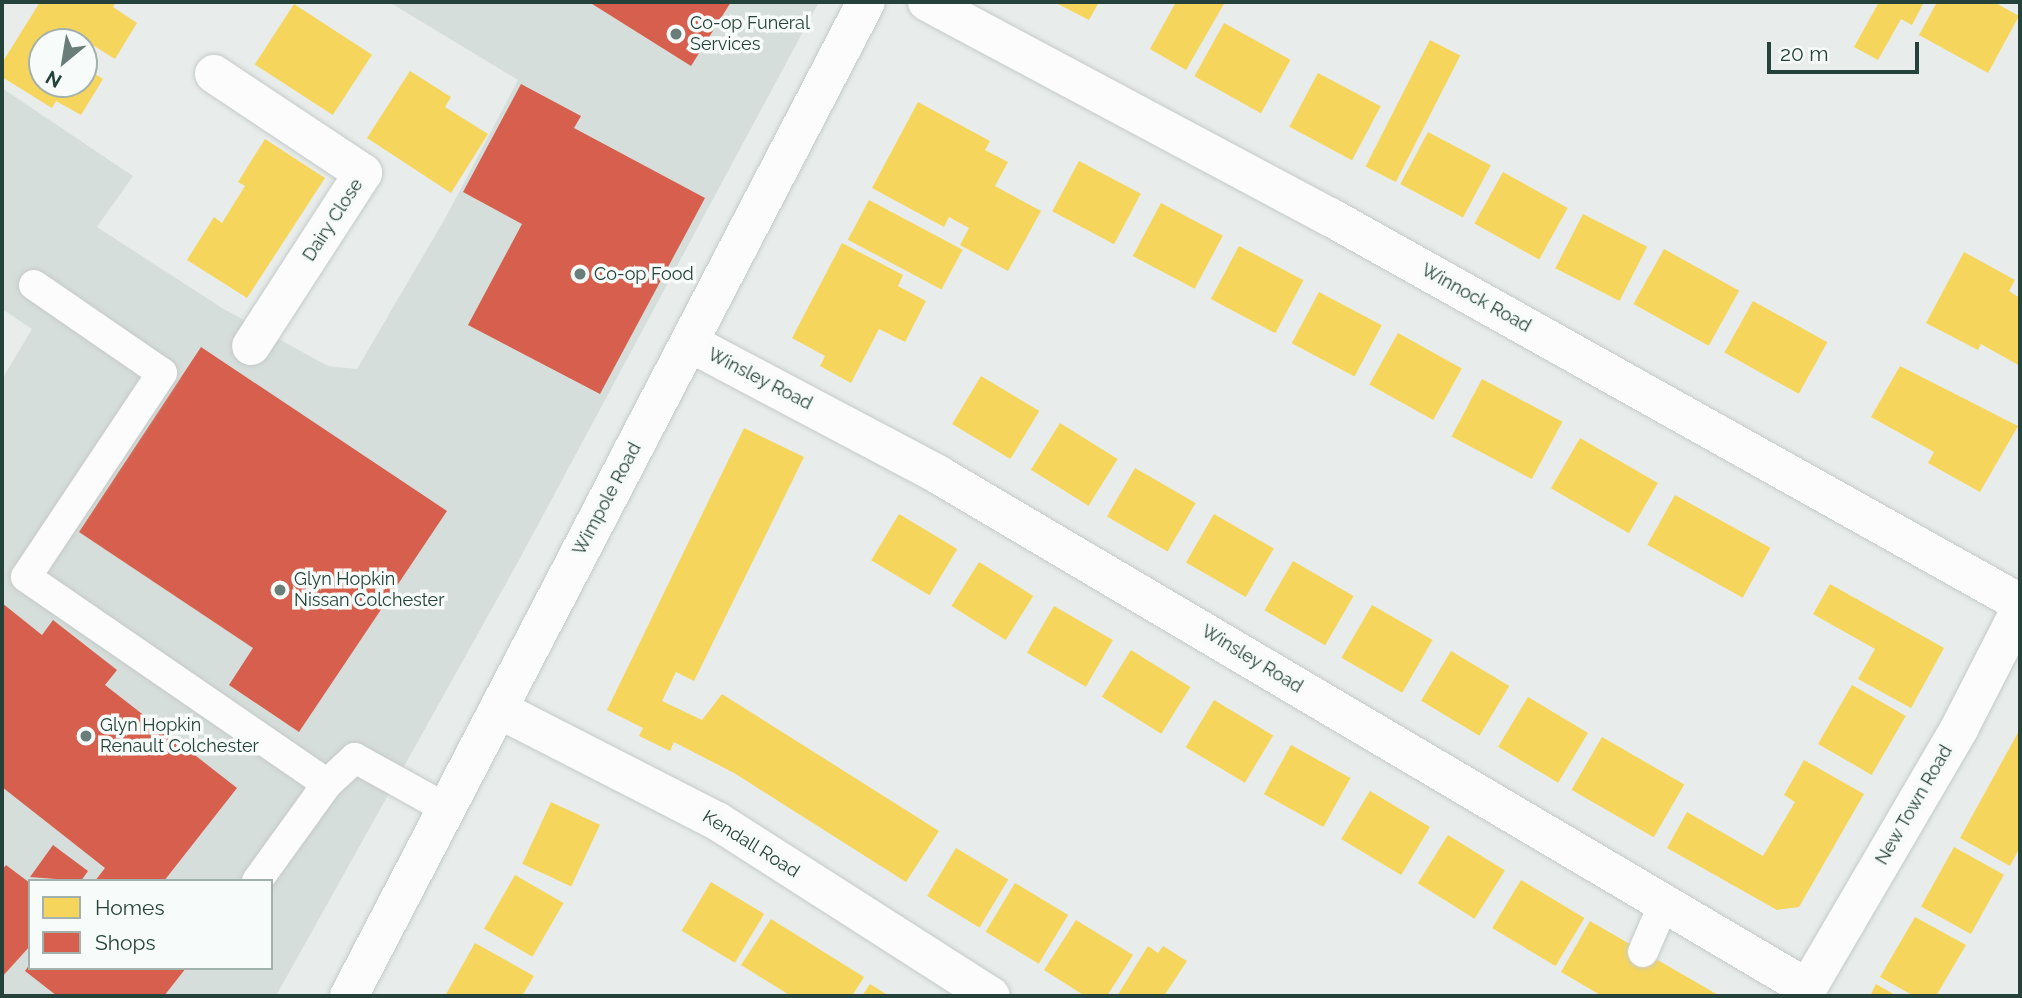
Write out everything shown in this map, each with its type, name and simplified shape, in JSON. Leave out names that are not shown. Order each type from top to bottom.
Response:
[{"type":"street","name":"Wimpole Road","points":[[349,996],[866,2]]},
{"type":"street","name":"Winnock Road","points":[[927,2],[1353,230],[2020,603]]},
{"type":"street","name":"Dairy Close","points":[[214,74],[363,173],[251,346]]},
{"type":"street","name":"Winsley Road","points":[[690,343],[937,474],[1664,903],[1805,992]]},
{"type":"street","name":"New Town Road","points":[[1805,992],[1960,727],[2020,610]]},
{"type":"street","name":"Kendall Road","points":[[500,710],[717,821],[991,996]]},
{"type":"lane","points":[[34,285],[162,373],[26,577],[327,784]]},
{"type":"lane","points":[[258,879],[327,784],[355,758],[447,809]]},
{"type":"lane","points":[[1643,952],[1664,903]]},
{"type":"shaded area","points":[[389,2],[819,2],[518,562],[276,996],[2,996],[2,379],[32,329],[2,309],[2,88],[133,176],[97,227],[222,308],[328,366],[357,369],[447,215],[518,80]]},
{"type":"building: Homes","points":[[40,2],[116,2],[113,7],[137,23],[115,59],[98,48],[98,28],[28,28],[28,93],[2,77],[2,63]]},
{"type":"building: Homes","points":[[1054,2],[1099,2],[1089,20]]},
{"type":"building: Homes","points":[[1176,2],[1225,2],[1186,70],[1150,49]]},
{"type":"building: Homes","points":[[1879,2],[1924,2],[1912,25],[1901,19],[1878,60],[1854,47]]},
{"type":"building: Homes","points":[[1937,2],[1994,2],[2019,16],[1988,73],[1919,35]]},
{"type":"building: Homes","points":[[294,4],[372,55],[333,115],[255,64]]},
{"type":"building: Homes","points":[[1224,23],[1290,60],[1261,113],[1194,76]]},
{"type":"building: Homes","points":[[1430,40],[1460,55],[1396,182],[1366,167]]},
{"type":"building: Homes","points":[[410,71],[451,97],[445,107],[488,134],[451,193],[367,138]]},
{"type":"building: Homes","points":[[1318,73],[1381,106],[1352,160],[1289,127]]},
{"type":"building: Homes","points":[[36,98],[91,98],[81,115],[56,101],[52,108]]},
{"type":"building: Homes","points":[[918,102],[990,141],[985,150],[1008,162],[995,186],[1041,211],[1008,271],[960,245],[969,228],[949,217],[944,227],[872,188]]},
{"type":"building: Homes","points":[[1428,132],[1491,165],[1463,217],[1400,184]]},
{"type":"building: Homes","points":[[265,139],[325,178],[247,298],[187,260],[214,217],[222,223],[245,186],[238,182]]},
{"type":"building: Homes","points":[[1079,161],[1141,194],[1114,244],[1052,211]]},
{"type":"building: Homes","points":[[1503,172],[1568,208],[1539,259],[1474,224]]},
{"type":"building: Homes","points":[[869,200],[963,250],[941,289],[848,240]]},
{"type":"building: Homes","points":[[1161,203],[1223,236],[1195,289],[1133,256]]},
{"type":"building: Homes","points":[[1583,214],[1647,247],[1619,301],[1555,268]]},
{"type":"building: Homes","points":[[842,243],[903,275],[898,286],[926,301],[905,342],[879,329],[851,383],[820,366],[825,356],[792,338]]},
{"type":"building: Homes","points":[[1239,246],[1303,280],[1275,333],[1211,299]]},
{"type":"building: Homes","points":[[1664,249],[1739,291],[1709,346],[1633,304]]},
{"type":"building: Homes","points":[[1964,252],[2015,280],[2009,291],[2020,298],[2020,366],[1981,344],[1978,350],[1926,323]]},
{"type":"building: Homes","points":[[1319,292],[1382,325],[1354,377],[1292,343]]},
{"type":"building: Homes","points":[[1753,301],[1827,342],[1799,394],[1724,353]]},
{"type":"building: Homes","points":[[1398,333],[1462,368],[1433,420],[1369,385]]},
{"type":"building: Homes","points":[[1900,366],[2018,426],[1980,492],[1928,463],[1934,452],[1871,417]]},
{"type":"building: Homes","points":[[981,376],[1039,411],[1010,459],[952,424]]},
{"type":"building: Homes","points":[[1482,379],[1562,422],[1532,479],[1451,436]]},
{"type":"building: Homes","points":[[1060,423],[1118,459],[1089,506],[1031,470]]},
{"type":"building: Homes","points":[[744,428],[804,457],[694,681],[676,672],[662,701],[702,720],[722,694],[939,831],[906,882],[734,773],[674,742],[670,751],[639,736],[643,728],[607,710]]},
{"type":"building: Homes","points":[[1580,438],[1658,483],[1629,533],[1551,488]]},
{"type":"building: Homes","points":[[1135,468],[1196,503],[1168,551],[1107,516]]},
{"type":"building: Homes","points":[[1675,495],[1770,548],[1743,598],[1647,545]]},
{"type":"building: Homes","points":[[899,514],[957,549],[929,595],[871,560]]},
{"type":"building: Homes","points":[[1214,514],[1274,549],[1246,597],[1186,562]]},
{"type":"building: Homes","points":[[1293,561],[1354,596],[1325,645],[1264,610]]},
{"type":"building: Homes","points":[[979,562],[1033,596],[1006,640],[951,606]]},
{"type":"building: Homes","points":[[1830,584],[1944,648],[1911,708],[1858,679],[1875,649],[1813,614]]},
{"type":"building: Homes","points":[[1372,605],[1433,640],[1402,693],[1342,658]]},
{"type":"building: Homes","points":[[1054,606],[1113,640],[1086,687],[1027,653]]},
{"type":"building: Homes","points":[[1131,650],[1190,687],[1161,734],[1102,697]]},
{"type":"building: Homes","points":[[1451,651],[1509,686],[1479,736],[1421,701]]},
{"type":"building: Homes","points":[[1852,685],[1906,716],[1872,775],[1818,744]]},
{"type":"building: Homes","points":[[1528,697],[1588,733],[1558,783],[1498,747]]},
{"type":"building: Homes","points":[[1214,700],[1273,736],[1245,783],[1186,747]]},
{"type":"building: Homes","points":[[2020,729],[2020,847],[2010,866],[1960,838]]},
{"type":"building: Homes","points":[[1602,737],[1684,784],[1654,837],[1572,790]]},
{"type":"building: Homes","points":[[1291,745],[1350,778],[1323,827],[1264,794]]},
{"type":"building: Homes","points":[[1804,760],[1864,794],[1799,907],[1777,910],[1667,848],[1687,812],[1763,856],[1795,802],[1784,795]]},
{"type":"building: Homes","points":[[1370,791],[1430,827],[1401,875],[1341,839]]},
{"type":"building: Homes","points":[[551,802],[600,825],[571,886],[522,864]]},
{"type":"building: Homes","points":[[1448,835],[1505,871],[1475,919],[1418,883]]},
{"type":"building: Homes","points":[[1954,847],[2004,875],[1971,934],[1921,906]]},
{"type":"building: Homes","points":[[956,848],[1008,879],[979,927],[927,896]]},
{"type":"building: Homes","points":[[515,875],[563,903],[532,957],[484,929]]},
{"type":"building: Homes","points":[[1521,880],[1584,918],[1556,966],[1492,928]]},
{"type":"building: Homes","points":[[711,882],[764,914],[735,963],[682,931]]},
{"type":"building: Homes","points":[[1015,883],[1068,915],[1039,964],[986,932]]},
{"type":"building: Homes","points":[[1915,917],[1966,945],[1936,996],[1914,996],[1880,977]]},
{"type":"building: Homes","points":[[771,919],[864,977],[852,996],[791,996],[741,965]]},
{"type":"building: Homes","points":[[1076,920],[1133,955],[1107,996],[1085,996],[1044,970]]},
{"type":"building: Homes","points":[[1590,921],[1720,996],[1602,996],[1561,972]]},
{"type":"building: Homes","points":[[475,943],[534,976],[522,996],[445,996]]},
{"type":"building: Homes","points":[[1148,946],[1158,953],[1163,946],[1187,961],[1164,996],[1117,996]]},
{"type":"building: Homes","points":[[870,984],[889,996],[862,996]]},
{"type":"building: Homes","points":[[1876,984],[1897,996],[1870,996]]},
{"type":"building: Shops","name":"Co-op Funeral Services","points":[[589,2],[731,2],[691,66]]},
{"type":"building: Shops","name":"Co-op Food","points":[[521,84],[581,116],[574,128],[705,198],[600,394],[468,325],[522,224],[463,192]]},
{"type":"building: Shops","name":"Glyn Hopkin Nissan Colchester","points":[[201,347],[447,511],[299,732],[229,685],[253,648],[79,532]]},
{"type":"building: Shops","name":"Glyn Hopkin Renault Colchester","points":[[2,603],[42,635],[53,620],[117,670],[105,685],[237,788],[166,879],[97,879],[105,868],[2,787]]},
{"type":"building: Shops","points":[[53,845],[88,871],[82,879],[30,877]]},
{"type":"building: Shops","points":[[6,865],[28,882],[28,948],[2,977],[2,870]]},
{"type":"building: Shops","points":[[28,967],[28,970],[184,970],[164,996],[57,996],[25,971]]},
{"type":"place","name":"Co-op Funeral Services","points":[[676,34]]},
{"type":"place","name":"Co-op Food","points":[[580,274]]},
{"type":"place","name":"Glyn Hopkin Nissan Colchester","points":[[280,590]]},
{"type":"place","name":"Glyn Hopkin Renault Colchester","points":[[86,736]]}]
